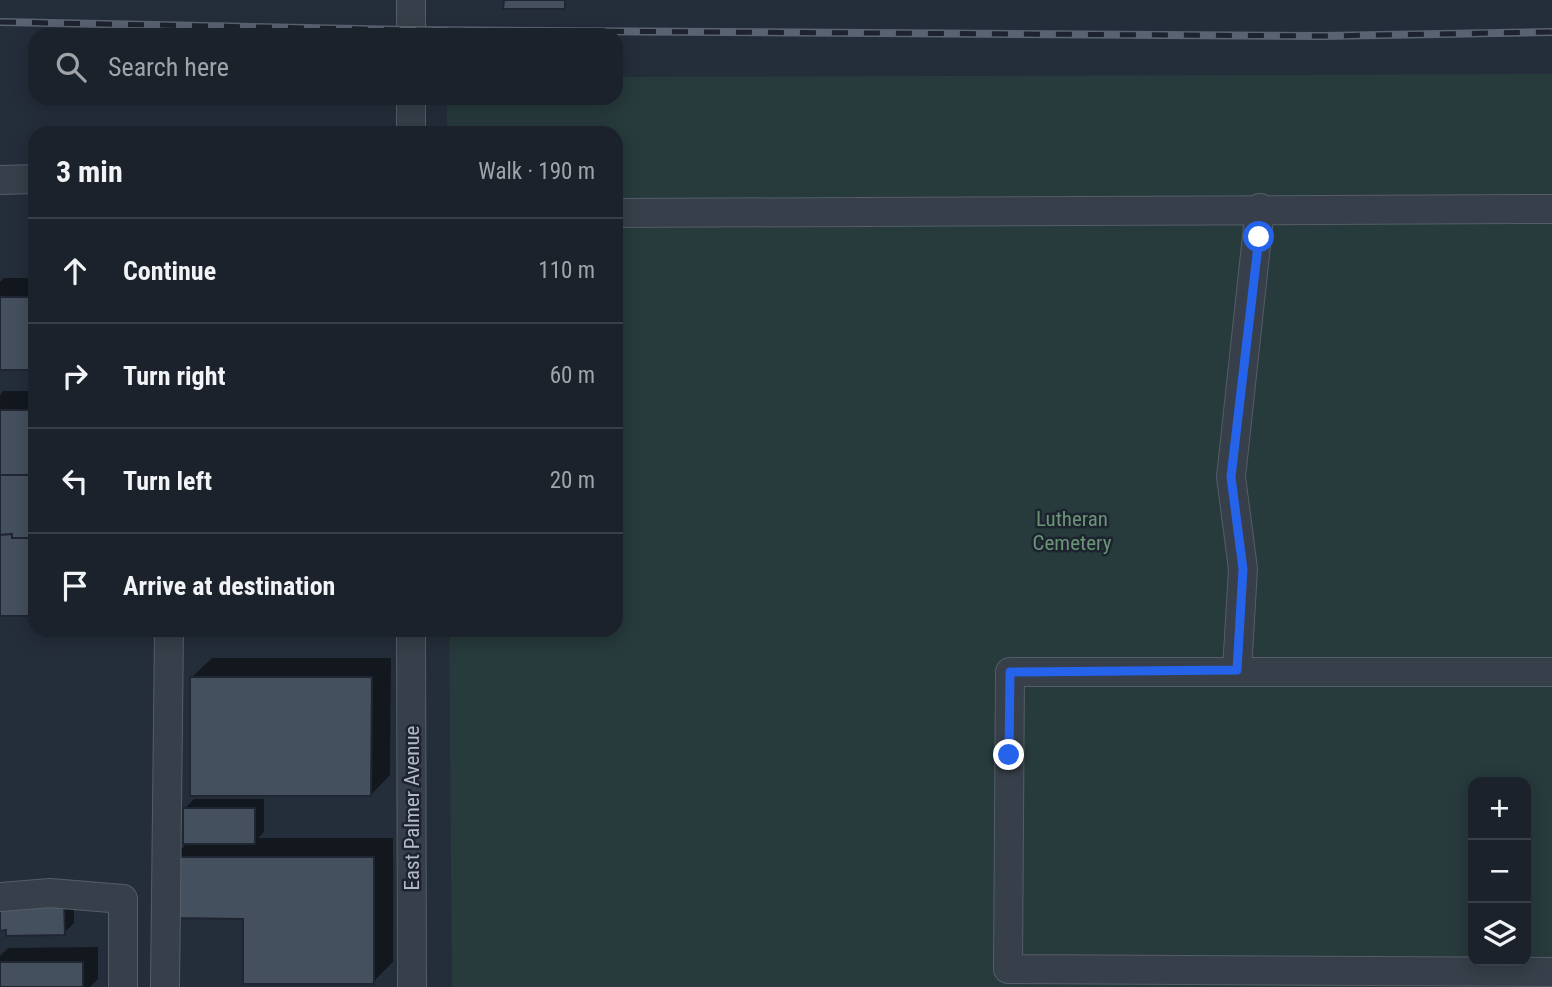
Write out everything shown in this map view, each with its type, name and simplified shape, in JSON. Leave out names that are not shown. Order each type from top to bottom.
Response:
[{"type":"street","points":[[411,0],[411,28]]},
{"type":"street","points":[[411,105],[411,126]]},
{"type":"street","points":[[0,180],[28,179]]},
{"type":"street","points":[[623,213],[1260,208],[1552,209]]},
{"type":"street","points":[[1237,670],[1243,569],[1231,477],[1260,208]]},
{"type":"street","points":[[165,987],[169,637]]},
{"type":"street","name":"East Palmer Avenue","points":[[411,637],[412,987]]},
{"type":"street","points":[[1552,672],[1010,672],[1008,969],[1552,972]]},
{"type":"street","points":[[0,897],[50,893],[123,899],[123,987]]},
{"type":"green space","name":"Lutheran Cemetery","points":[[1552,74],[1552,987],[452,987],[449,637],[623,637],[623,126],[447,126],[447,105],[623,105],[623,77]]},
{"type":"building","points":[[504,0],[565,0],[565,9],[503,9]]},
{"type":"building","points":[[0,297],[28,297],[28,370],[0,370]]},
{"type":"building","points":[[0,410],[28,410],[28,475],[0,475]]},
{"type":"building","points":[[0,475],[28,475],[28,538],[12,538],[12,534],[0,535]]},
{"type":"building","points":[[12,534],[12,538],[28,538],[28,616],[0,616],[0,535]]},
{"type":"building","points":[[190,677],[372,677],[371,796],[190,796]]},
{"type":"building","points":[[183,808],[255,808],[255,844],[183,844]]},
{"type":"building","points":[[171,857],[374,857],[374,984],[243,984],[243,919],[171,918]]},
{"type":"building","points":[[64,903],[65,935],[6,936],[6,930],[0,931],[0,904]]},
{"type":"building","points":[[0,962],[83,962],[83,987],[0,987]]},
{"type":"railway","points":[[0,22],[308,28]]},
{"type":"railway","points":[[623,31],[1323,36],[1552,32]]},
{"type":"route","points":[[1009,755],[1010,672],[1237,670],[1243,611],[1243,569],[1231,477],[1259,237]]}]
